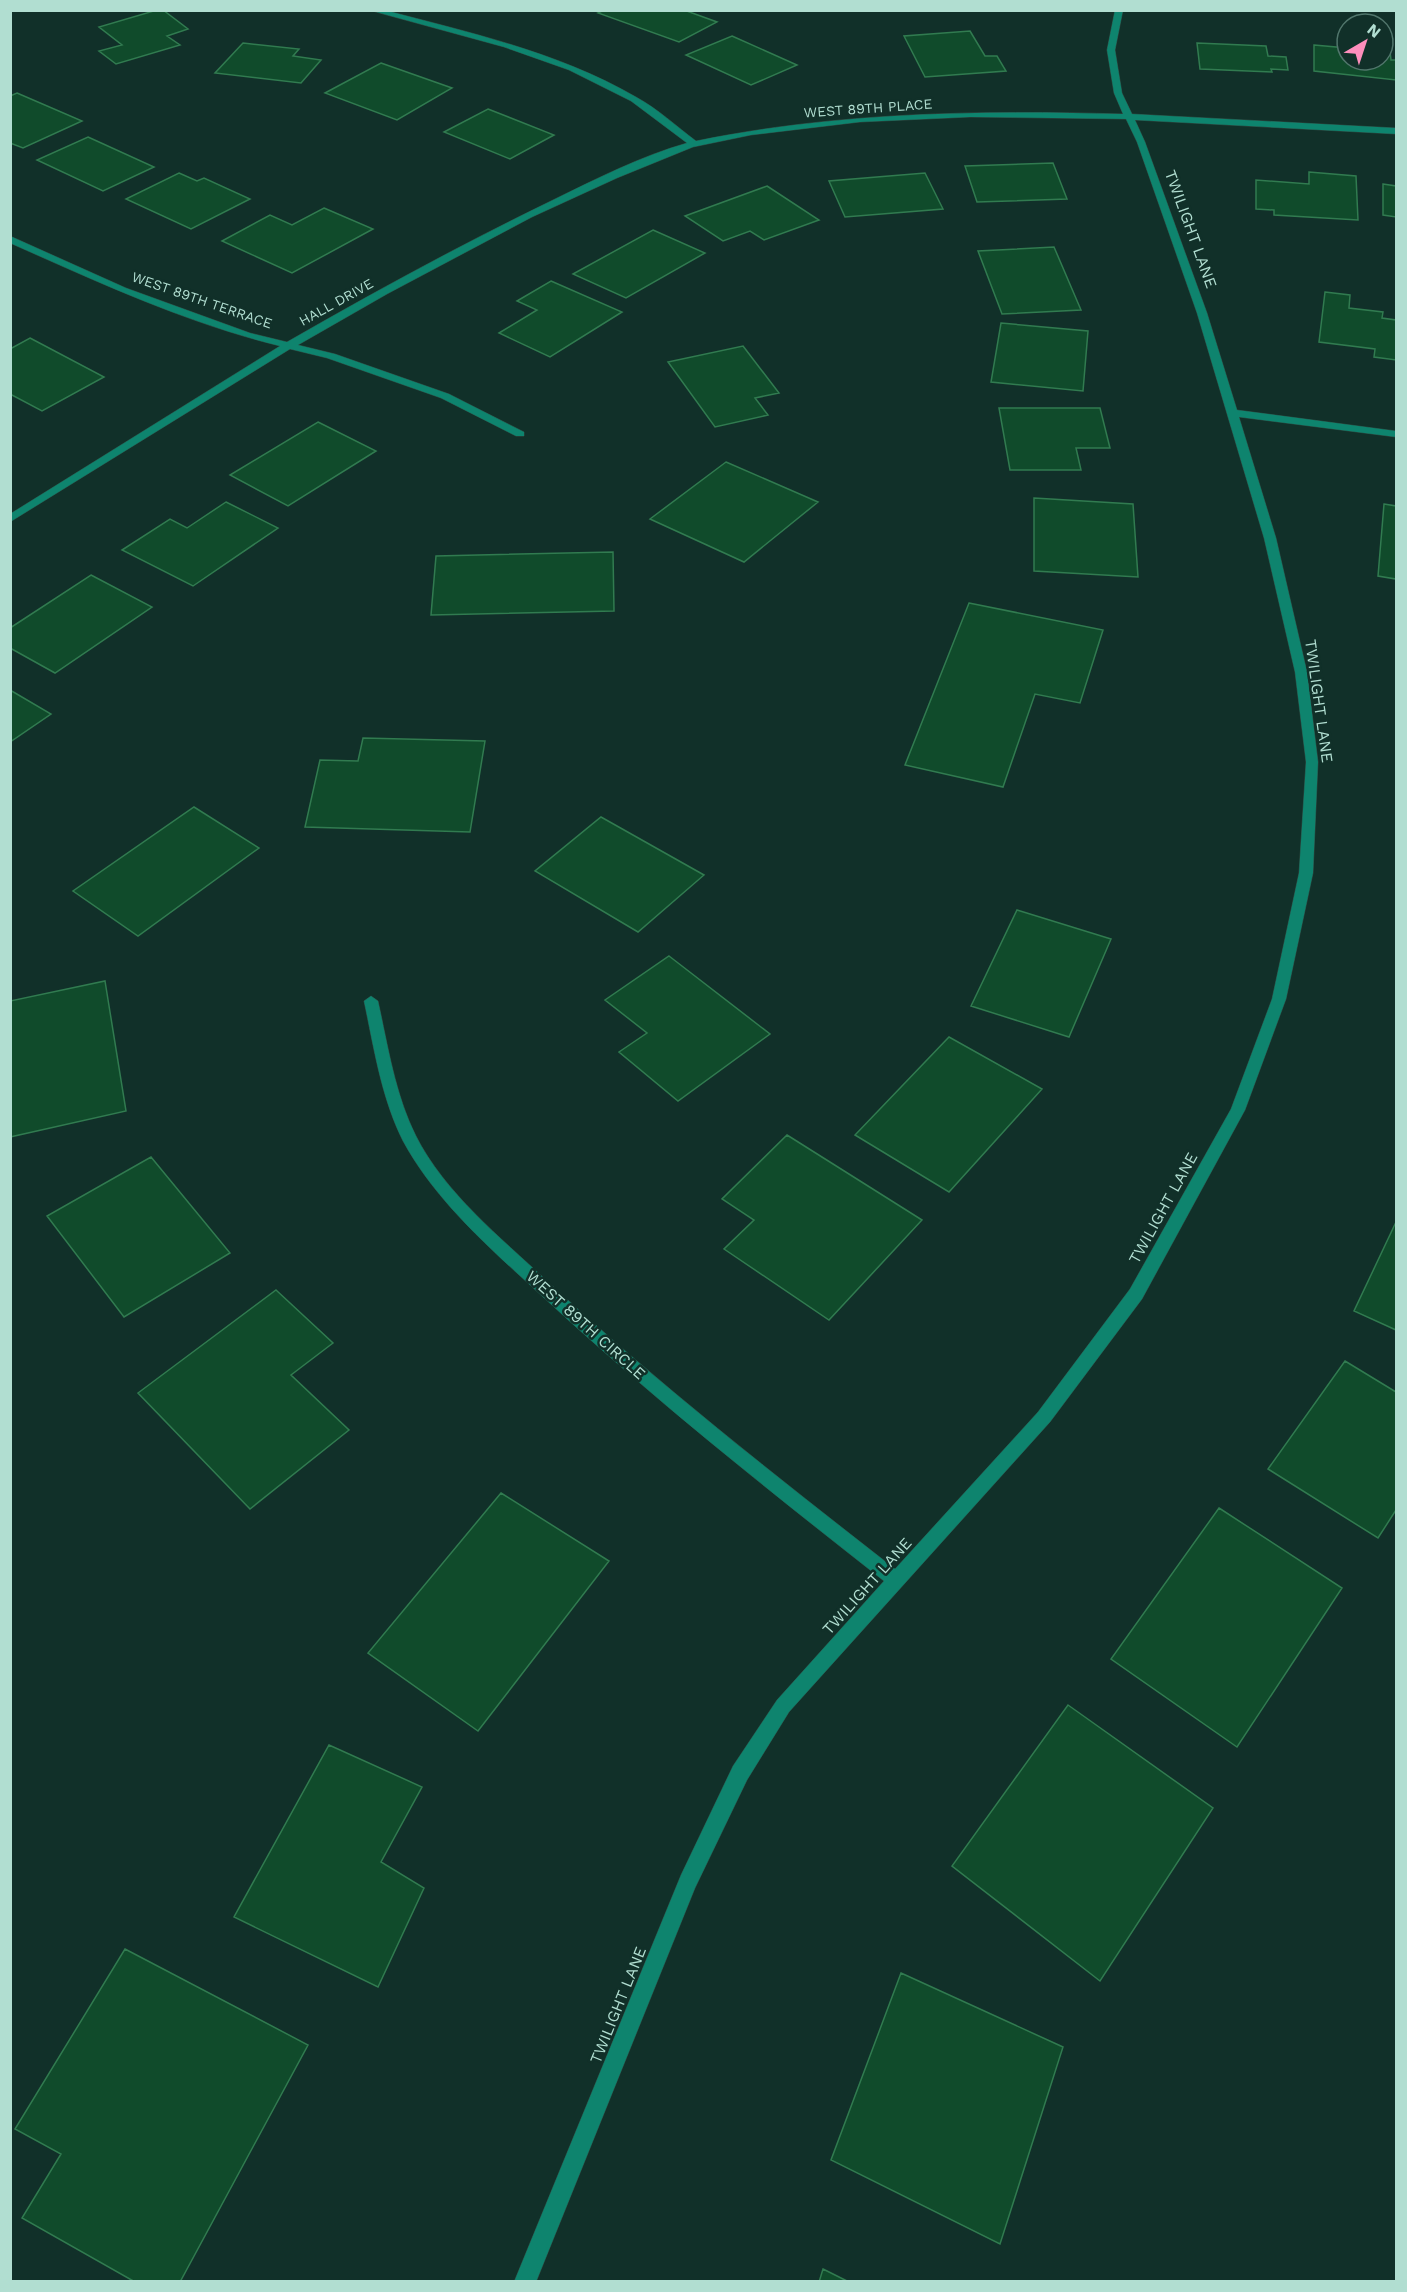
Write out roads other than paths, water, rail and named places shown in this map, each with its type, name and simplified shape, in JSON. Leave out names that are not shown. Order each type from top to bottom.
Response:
[{"type":"street","points":[[373,10],[500,41],[557,62],[634,99],[693,143]]},
{"type":"street","name":"TWILIGHT LANE","points":[[525,2282],[688,1882],[740,1773],[783,1706],[1044,1417],[1136,1294],[1238,1110],[1279,999],[1306,873],[1312,762],[1300,672],[1270,538],[1233,413],[1198,302],[1141,142],[1118,93],[1111,50],[1114,21],[1119,10]]},
{"type":"street","name":"WEST 89TH PLACE","points":[[693,143],[864,119],[963,115],[1129,117],[1298,123],[1396,131]]},
{"type":"street","name":"HALL DRIVE","points":[[10,519],[157,423],[289,344],[436,262],[548,206],[693,143]]},
{"type":"street","name":"WEST 89TH TERRACE","points":[[10,239],[123,290],[246,334],[331,356],[445,396],[520,434]]},
{"type":"street","points":[[1233,413],[1396,434]]},
{"type":"street","name":"WEST 89TH CIRCLE","points":[[371,1001],[394,1102],[420,1155],[471,1220],[585,1327],[727,1447],[896,1580]]}]
